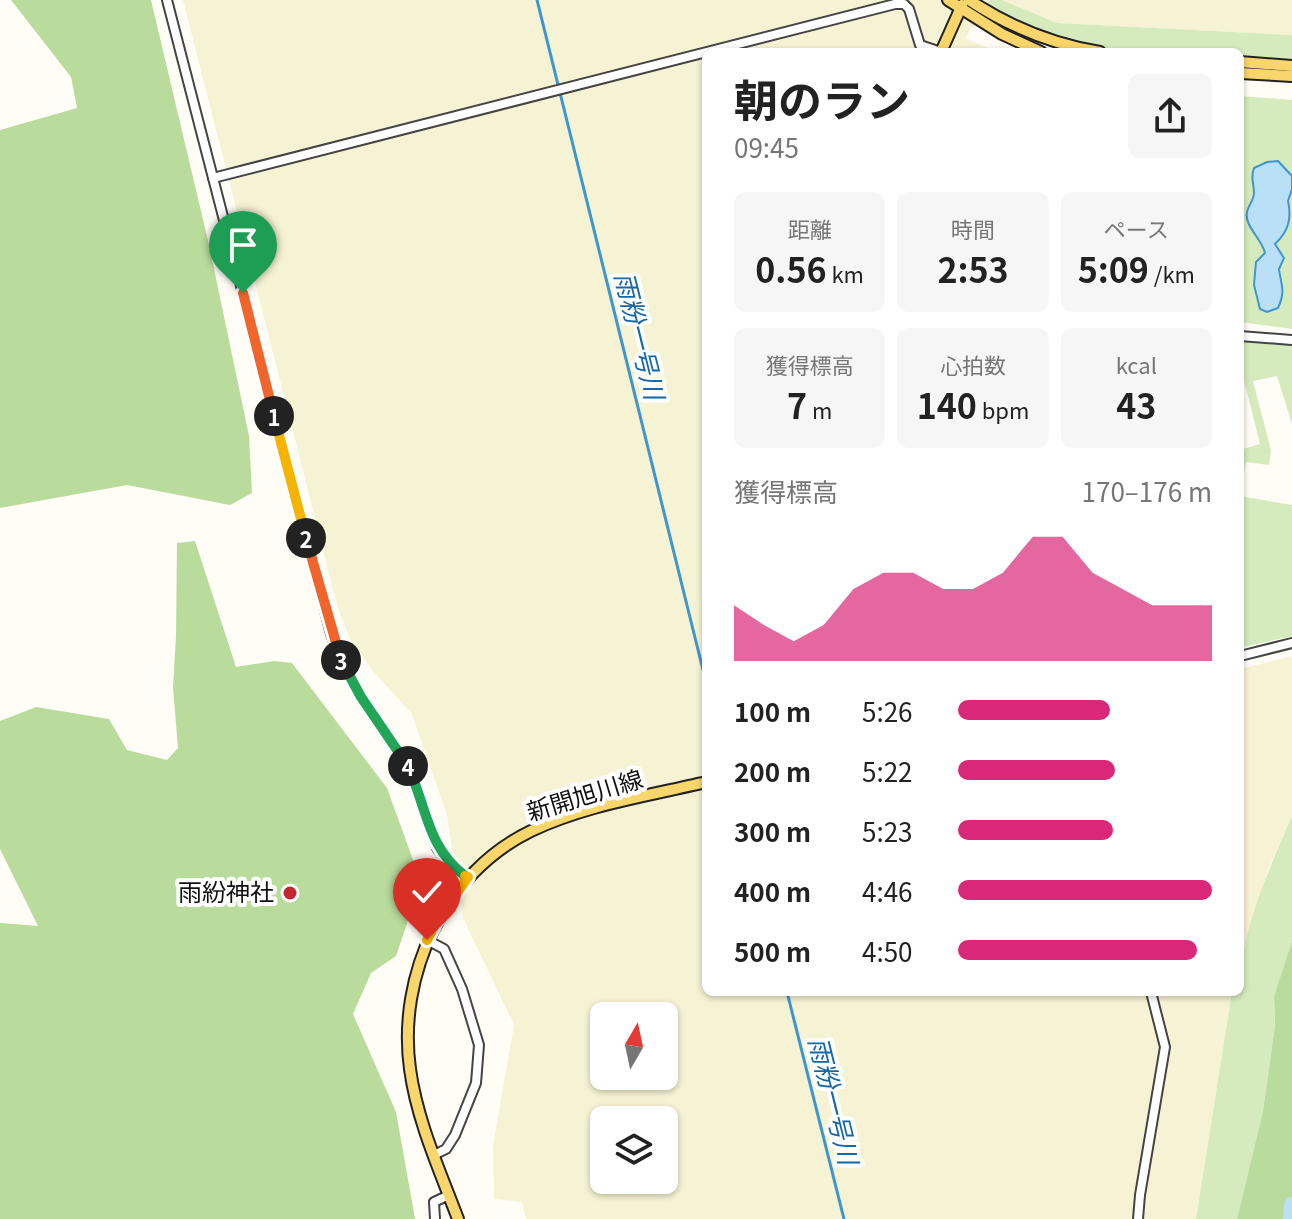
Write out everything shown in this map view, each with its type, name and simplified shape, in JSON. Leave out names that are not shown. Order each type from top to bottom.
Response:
[{"type":"main road","points":[[948,0],[965,3],[1034,36],[1078,48]]},
{"type":"main road","points":[[943,48],[965,3]]},
{"type":"main road","points":[[965,3],[1030,48]]},
{"type":"main road","points":[[1244,62],[1292,66]]},
{"type":"main road","points":[[1244,73],[1292,76]]},
{"type":"main road","name":"新開旭川線","points":[[458,1219],[419,1114],[408,1047],[412,993],[427,940],[436,922],[468,877],[528,832],[584,812],[702,783]]},
{"type":"street","points":[[167,0],[302,525],[339,656],[361,697],[404,759],[437,848],[450,865],[468,877]]},
{"type":"street","points":[[721,48],[904,4],[909,9],[920,45],[929,48]]},
{"type":"street","points":[[213,178],[702,53]]},
{"type":"street","points":[[1244,336],[1292,340]]},
{"type":"street","points":[[1244,655],[1292,643]]},
{"type":"street","points":[[427,940],[444,949],[462,989],[479,1045],[476,1083],[455,1135],[446,1149],[434,1155]]},
{"type":"street","points":[[1138,1219],[1165,1047],[1152,996]]},
{"type":"street","points":[[435,1219],[434,1202],[449,1195]]},
{"type":"shaded area","points":[[183,0],[990,0],[965,38],[988,48],[702,48],[702,996],[1231,996],[1196,1219],[526,1219],[522,1202],[494,1199],[493,1146],[514,1025],[463,918],[447,815],[412,714],[373,671],[350,639],[338,608]]},
{"type":"shaded area","points":[[1002,0],[1292,0],[1292,35],[1057,23]]},
{"type":"shaded area","points":[[1292,656],[1292,816],[1267,872],[1244,951],[1244,668]]},
{"type":"green space","points":[[11,0],[151,0],[209,245],[249,436],[252,493],[230,505],[127,485],[0,508],[0,130],[77,108],[71,77]]},
{"type":"green space","points":[[990,0],[1002,0],[1057,23],[1292,35],[1292,60],[1244,57],[1244,48],[1098,48],[1081,45],[1050,36],[987,5]]},
{"type":"green space","points":[[1244,96],[1292,100],[1292,329],[1244,323]]},
{"type":"green space","points":[[1244,338],[1292,342],[1292,424],[1277,376],[1253,381],[1271,450],[1269,465],[1246,462],[1244,473],[1244,449],[1260,444],[1244,380]]},
{"type":"green space","points":[[1244,497],[1292,505],[1292,636],[1244,647]]},
{"type":"green space","points":[[195,541],[236,667],[274,661],[292,663],[387,788],[421,882],[396,956],[371,973],[353,1014],[396,1112],[415,1219],[0,1219],[0,923],[38,926],[0,849],[0,721],[36,707],[109,719],[127,750],[167,760],[178,748],[173,688],[177,543]]},
{"type":"green space","points":[[1292,816],[1292,941],[1274,996],[1275,1025],[1263,1111],[1237,1219],[1196,1219],[1231,996],[1244,996],[1244,952],[1265,880]]},
{"type":"green space","points":[[1292,941],[1292,1219],[1237,1219],[1263,1111],[1275,1025],[1274,996]]},
{"type":"water","points":[[1278,161],[1292,176],[1292,189],[1288,201],[1288,225],[1275,244],[1284,258],[1279,269],[1282,297],[1278,308],[1267,312],[1260,309],[1254,285],[1256,262],[1265,253],[1248,222],[1247,212],[1254,196],[1254,168]]},
{"type":"waterway","name":"雨粉一号川","points":[[537,0],[702,666]]},
{"type":"waterway","name":"雨粉一号川","points":[[788,996],[844,1219]]},
{"type":"waterway","points":[[1291,1219],[1292,1205]]},
{"type":"place","name":"雨紛神社","points":[[290,893]]},
{"type":"route","points":[[243,293],[331,634],[343,667],[404,759],[437,848],[450,865],[468,877],[427,940]]}]
